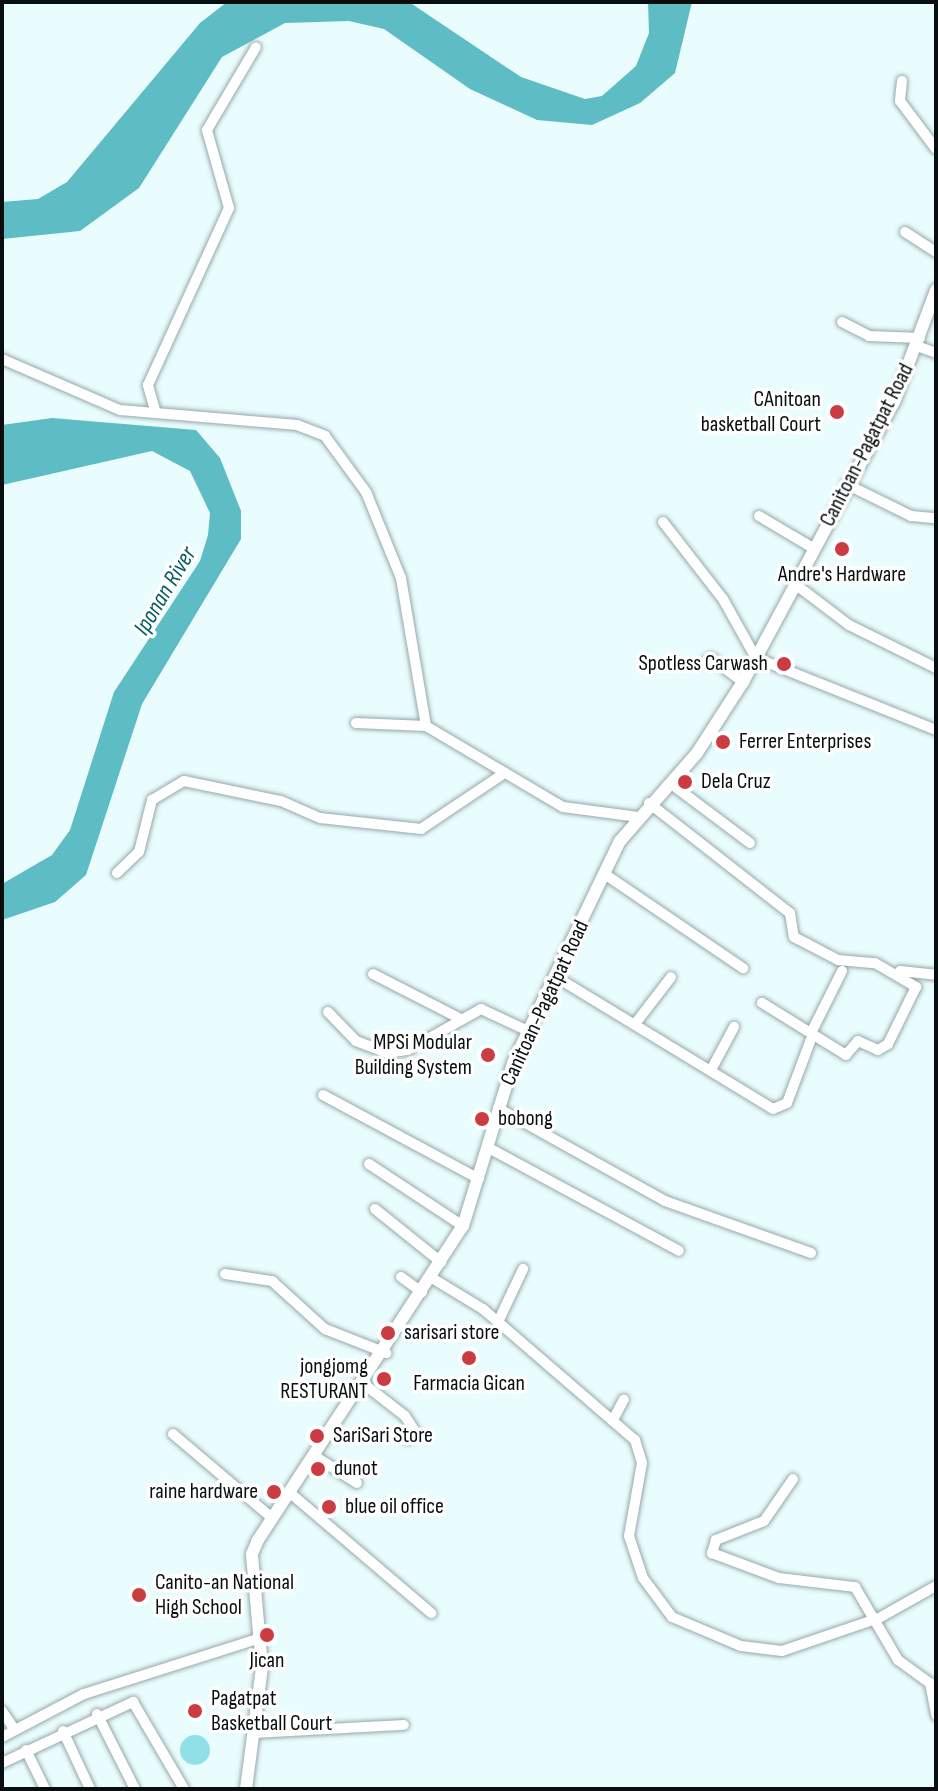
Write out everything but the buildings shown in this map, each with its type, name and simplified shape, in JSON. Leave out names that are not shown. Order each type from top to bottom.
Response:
[{"type":"street","points":[[155,410],[148,385],[229,208],[207,130],[256,47]]},
{"type":"street","points":[[902,81],[900,101],[936,149]]},
{"type":"street","points":[[905,232],[936,252]]},
{"type":"street","name":"Canitoan-Pagatpat Road","points":[[246,1789],[254,1733],[261,1638],[252,1554],[271,1517],[386,1353],[463,1226],[498,1108],[528,1031],[606,875],[638,817],[670,783],[743,682],[918,342],[936,290]]},
{"type":"street","points":[[842,322],[869,336],[918,342],[936,353]]},
{"type":"street","points":[[2,359],[107,406],[297,425],[336,446],[372,502],[401,578],[426,726]]},
{"type":"street","points":[[846,484],[911,516],[936,518]]},
{"type":"street","points":[[759,516],[813,548]]},
{"type":"street","points":[[663,522],[723,599],[756,658],[936,730]]},
{"type":"street","points":[[795,584],[849,625],[936,668]]},
{"type":"street","points":[[706,662],[711,658],[743,682]]},
{"type":"street","points":[[356,723],[426,726],[479,751],[503,774],[563,807],[638,817]]},
{"type":"street","points":[[117,873],[139,852],[152,800],[175,784],[230,788],[320,818],[421,829],[503,774]]},
{"type":"street","points":[[670,783],[750,843]]},
{"type":"street","points":[[649,803],[790,913],[794,937],[838,960],[894,971],[936,975]]},
{"type":"street","points":[[606,875],[743,968]]},
{"type":"street","points":[[556,977],[780,1111],[842,971]]},
{"type":"street","points":[[762,1003],[844,1055],[859,1040],[884,1047],[916,994],[913,981],[894,971]]},
{"type":"street","points":[[373,974],[461,1019]]},
{"type":"street","points":[[635,1024],[671,977]]},
{"type":"street","points":[[328,1012],[356,1041],[388,1053],[408,1050],[481,1009],[528,1031]]},
{"type":"street","points":[[711,1070],[734,1027]]},
{"type":"street","points":[[323,1095],[479,1179]]},
{"type":"street","points":[[498,1108],[665,1201],[811,1253]]},
{"type":"street","points":[[487,1147],[679,1251]]},
{"type":"street","points":[[369,1164],[463,1226]]},
{"type":"street","points":[[375,1209],[441,1262]]},
{"type":"street","points":[[498,1322],[523,1269]]},
{"type":"street","points":[[225,1274],[272,1281],[325,1329],[386,1353]]},
{"type":"street","points":[[401,1277],[422,1292]]},
{"type":"street","points":[[432,1278],[498,1322],[614,1418],[639,1446],[642,1463],[628,1522],[631,1548],[672,1617],[728,1642],[782,1651],[879,1618],[936,1586]]},
{"type":"street","points":[[364,1384],[405,1416],[414,1430],[408,1439]]},
{"type":"street","points":[[614,1418],[624,1399]]},
{"type":"street","points":[[173,1434],[271,1517]]},
{"type":"street","points":[[313,1455],[357,1483]]},
{"type":"street","points":[[793,1479],[764,1521],[716,1540],[712,1553],[779,1578],[850,1584],[879,1618],[898,1660],[930,1683],[936,1715]]},
{"type":"street","points":[[289,1492],[431,1613]]},
{"type":"street","points":[[2,1737],[84,1694],[261,1638]]},
{"type":"street","points":[[2,1763],[97,1714],[137,1703],[184,1789]]},
{"type":"street","points":[[2,1711],[15,1730]]},
{"type":"street","points":[[97,1714],[135,1789]]},
{"type":"street","points":[[254,1733],[404,1725]]},
{"type":"street","points":[[63,1731],[90,1789]]},
{"type":"street","points":[[26,1750],[45,1789]]},
{"type":"street","points":[[246,1789],[253,1789]]},
{"type":"shaded area","points":[[227,2],[409,2],[521,77],[585,99],[602,96],[636,66],[649,33],[648,2],[692,2],[675,73],[640,103],[592,125],[537,120],[470,89],[384,29],[349,21],[285,23],[222,57],[139,188],[80,231],[2,239],[2,202],[38,199],[67,182],[200,23]]},
{"type":"shaded area","points":[[52,418],[196,430],[220,458],[241,511],[241,539],[142,704],[86,875],[55,902],[2,920],[2,884],[52,855],[70,830],[114,692],[200,561],[208,535],[210,513],[190,471],[152,451],[2,485],[2,425]]},
{"type":"shaded area","points":[[195,1735],[206,1739],[210,1750],[206,1761],[195,1765],[184,1761],[180,1750],[184,1739]]},
{"type":"place","name":"CAnitoan basketball Court","points":[[837,412]]},
{"type":"place","name":"Andre's Hardware","points":[[842,549]]},
{"type":"place","name":"Spotless Carwash","points":[[784,664]]},
{"type":"place","name":"Ferrer Enterprises","points":[[723,742]]},
{"type":"place","name":"Dela Cruz","points":[[685,782]]},
{"type":"place","name":"MPSi Modular Building System","points":[[488,1055]]},
{"type":"place","name":"bobong","points":[[482,1119]]},
{"type":"place","name":"sarisari store","points":[[388,1333]]},
{"type":"place","name":"Farmacia Gican","points":[[469,1358]]},
{"type":"place","name":"jongjomg RESTURANT","points":[[384,1379]]},
{"type":"place","name":"SariSari Store","points":[[317,1436]]},
{"type":"place","name":"dunot","points":[[318,1469]]},
{"type":"place","name":"raine hardware","points":[[274,1492]]},
{"type":"place","name":"blue oil office","points":[[329,1507]]},
{"type":"place","name":"Canito-an National High School","points":[[139,1595]]},
{"type":"place","name":"Jican","points":[[267,1635]]},
{"type":"place","name":"Pagatpat Basketball Court","points":[[195,1711]]},
{"type":"water label","name":"Iponan River","points":[[165,591]]}]
